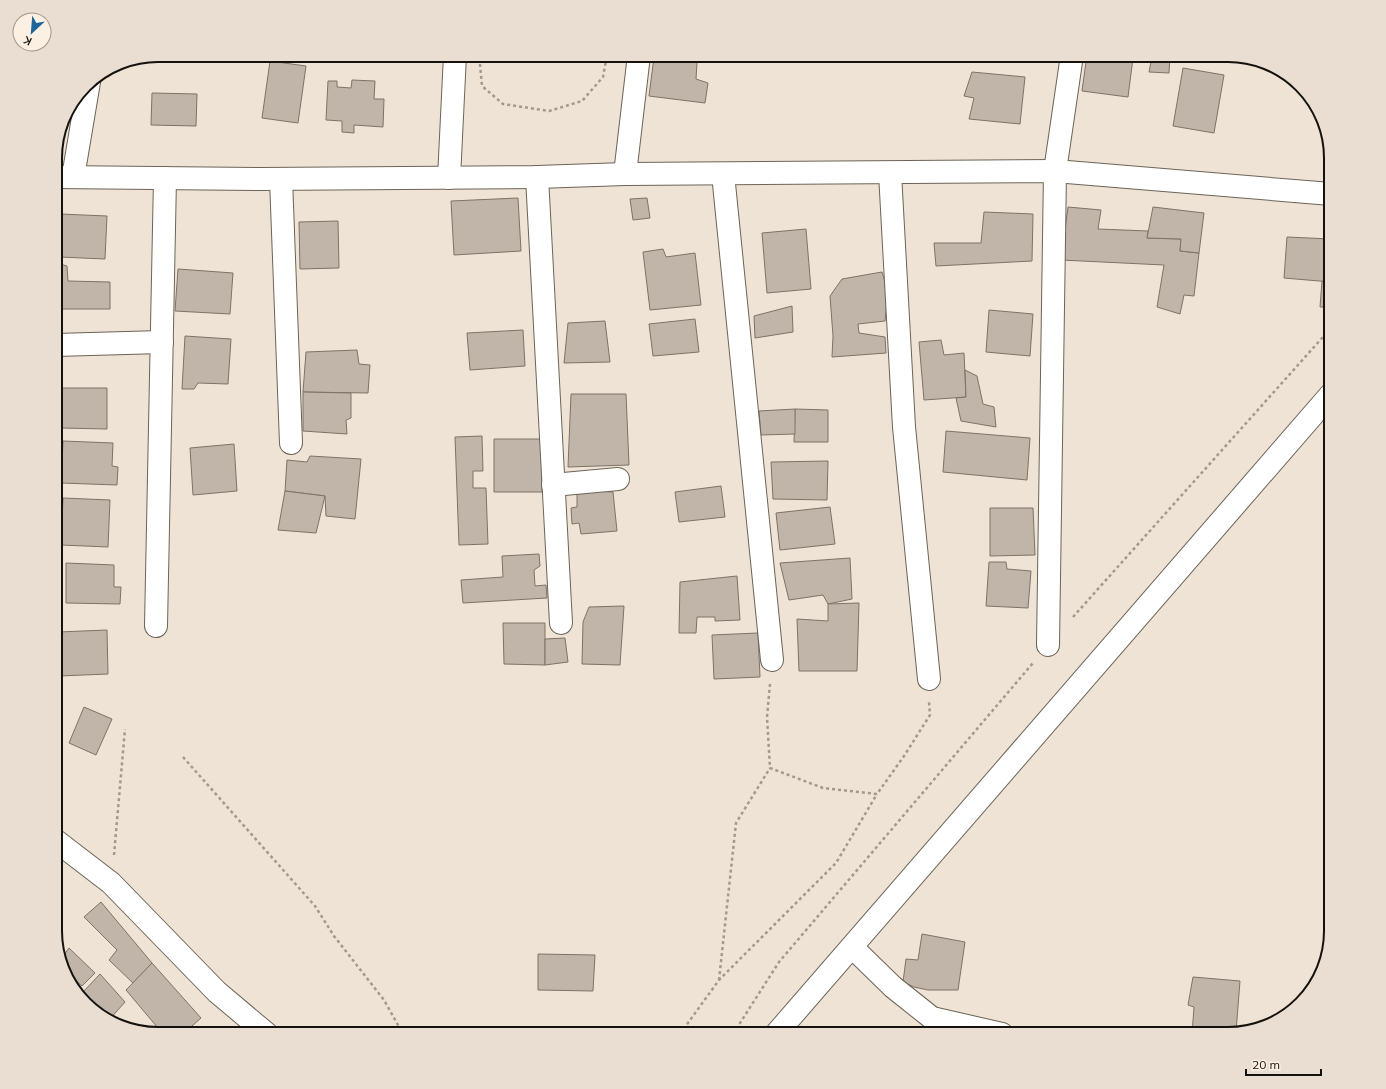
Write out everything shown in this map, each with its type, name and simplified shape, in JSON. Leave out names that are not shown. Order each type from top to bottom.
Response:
[{"type":"street","points":[[449,178],[455,62]]},
{"type":"street","points":[[625,174],[638,62]]},
{"type":"street","points":[[1048,645],[1055,171],[1071,62]]},
{"type":"street","points":[[85,96],[64,177],[281,179],[449,178],[625,174],[1055,171],[1324,193]]},
{"type":"street","points":[[890,173],[904,427],[928,679]]},
{"type":"street","points":[[723,174],[772,660]]},
{"type":"street","points":[[537,177],[561,623]]},
{"type":"street","points":[[156,626],[165,178]]},
{"type":"street","points":[[281,179],[291,444]]},
{"type":"street","points":[[62,345],[162,342]]},
{"type":"street","points":[[782,1027],[1324,402]]},
{"type":"street","points":[[553,485],[618,479]]},
{"type":"street","points":[[62,845],[111,883],[217,992],[259,1027]]},
{"type":"street","points":[[852,947],[893,987],[932,1018],[971,1027]]},
{"type":"path","points":[[480,63],[482,86],[503,104],[549,111],[582,101],[603,77],[606,62]]},
{"type":"path","points":[[737,1027],[779,962],[1048,645],[1324,336]]},
{"type":"path","points":[[719,980],[736,822],[770,768],[767,717],[772,660]]},
{"type":"path","points":[[685,1027],[719,980],[836,863],[877,794],[904,756],[930,715],[928,679]]},
{"type":"path","points":[[111,883],[125,729]]},
{"type":"path","points":[[183,758],[315,906],[334,936],[384,1000],[400,1027]]},
{"type":"path","points":[[770,768],[823,788],[877,794]]},
{"type":"building","points":[[270,62],[306,66],[298,123],[262,118]]},
{"type":"building","points":[[653,62],[697,62],[696,79],[708,83],[705,103],[649,96]]},
{"type":"building","points":[[1086,62],[1132,62],[1128,97],[1082,91]]},
{"type":"building","points":[[1151,62],[1170,62],[1169,73],[1149,72]]},
{"type":"building","points":[[1183,68],[1224,75],[1214,133],[1173,126]]},
{"type":"building","points":[[972,72],[1025,77],[1020,124],[969,119],[974,98],[964,96]]},
{"type":"building","points":[[352,80],[375,81],[374,99],[384,99],[383,127],[354,125],[354,133],[342,132],[342,121],[326,120],[328,81],[337,81],[337,87],[351,88]]},
{"type":"building","points":[[152,93],[197,94],[196,126],[151,125]]},
{"type":"building","points":[[518,198],[521,251],[454,255],[451,201]]},
{"type":"building","points":[[647,198],[650,218],[633,220],[630,199]]},
{"type":"building","points":[[1068,207],[1101,210],[1098,229],[1148,231],[1147,238],[1181,239],[1180,251],[1199,253],[1194,296],[1184,295],[1180,314],[1157,307],[1164,265],[1061,260]]},
{"type":"building","points":[[1153,207],[1204,213],[1199,253],[1180,251],[1181,239],[1147,238]]},
{"type":"building","points":[[984,212],[1033,214],[1032,261],[936,266],[934,243],[981,243]]},
{"type":"building","points":[[62,214],[107,216],[105,259],[62,257]]},
{"type":"building","points":[[338,221],[339,268],[300,269],[299,222]]},
{"type":"building","points":[[806,229],[811,289],[767,293],[762,233]]},
{"type":"building","points":[[1287,237],[1324,239],[1324,281],[1284,278]]},
{"type":"building","points":[[663,249],[666,257],[695,253],[701,305],[650,310],[643,252]]},
{"type":"building","points":[[62,265],[67,266],[68,281],[110,282],[110,309],[62,309]]},
{"type":"building","points":[[178,269],[233,273],[230,314],[175,311]]},
{"type":"building","points":[[882,272],[888,292],[885,321],[858,324],[859,333],[885,337],[886,353],[832,357],[833,336],[830,296],[842,279]]},
{"type":"building","points":[[1322,281],[1324,281],[1324,307],[1320,307]]},
{"type":"building","points":[[792,306],[793,332],[755,338],[754,316]]},
{"type":"building","points":[[989,310],[1033,314],[1030,356],[986,352]]},
{"type":"building","points":[[695,319],[699,352],[653,356],[649,324]]},
{"type":"building","points":[[605,321],[610,362],[564,363],[568,323]]},
{"type":"building","points":[[523,330],[525,366],[470,370],[467,333]]},
{"type":"building","points":[[185,336],[231,339],[228,384],[198,383],[194,389],[182,389]]},
{"type":"building","points":[[941,340],[944,355],[964,353],[966,397],[924,400],[919,342]]},
{"type":"building","points":[[357,350],[359,364],[370,365],[368,393],[303,392],[306,352]]},
{"type":"building","points":[[965,370],[977,376],[983,404],[994,407],[996,427],[961,421],[956,398],[966,397]]},
{"type":"building","points":[[62,388],[107,388],[107,429],[62,428]]},
{"type":"building","points":[[303,392],[351,393],[351,418],[346,420],[347,434],[303,431]]},
{"type":"building","points":[[571,394],[626,394],[629,465],[568,467]]},
{"type":"building","points":[[795,409],[828,410],[828,442],[794,442]]},
{"type":"building","points":[[795,409],[795,434],[761,435],[759,411]]},
{"type":"building","points":[[946,431],[1030,438],[1027,480],[943,472]]},
{"type":"building","points":[[482,436],[483,471],[473,471],[473,488],[486,488],[488,544],[459,545],[455,437]]},
{"type":"building","points":[[494,439],[541,439],[542,492],[494,492]]},
{"type":"building","points":[[63,441],[113,443],[112,466],[118,467],[117,485],[62,483]]},
{"type":"building","points":[[234,444],[237,491],[193,495],[190,448]]},
{"type":"building","points":[[310,456],[361,459],[355,519],[326,516],[325,496],[285,491],[287,460],[307,462]]},
{"type":"building","points":[[828,461],[827,500],[773,499],[771,462]]},
{"type":"building","points":[[721,486],[725,517],[679,522],[675,492]]},
{"type":"building","points":[[577,490],[613,492],[617,531],[581,534],[579,523],[572,524],[571,508],[577,507]]},
{"type":"building","points":[[285,491],[325,496],[316,533],[278,530]]},
{"type":"building","points":[[63,498],[110,500],[108,547],[62,545]]},
{"type":"building","points":[[830,507],[835,544],[780,550],[776,513]]},
{"type":"building","points":[[990,508],[1033,508],[1035,555],[990,556]]},
{"type":"building","points":[[539,554],[540,566],[534,570],[535,586],[546,585],[547,598],[463,603],[461,580],[503,577],[502,556]]},
{"type":"building","points":[[850,558],[852,599],[828,604],[823,595],[789,600],[780,563]]},
{"type":"building","points":[[989,562],[1006,562],[1007,569],[1031,571],[1028,608],[986,606]]},
{"type":"building","points":[[66,563],[114,565],[114,587],[121,587],[120,604],[66,603]]},
{"type":"building","points":[[737,576],[740,620],[715,621],[715,617],[697,617],[696,633],[679,633],[680,582]]},
{"type":"building","points":[[859,603],[857,671],[799,671],[797,619],[828,621],[828,604]]},
{"type":"building","points":[[624,606],[620,665],[582,664],[583,622],[589,607]]},
{"type":"building","points":[[503,623],[545,623],[545,665],[504,664]]},
{"type":"building","points":[[107,630],[108,674],[62,676],[62,632]]},
{"type":"building","points":[[758,633],[760,677],[714,679],[712,635]]},
{"type":"building","points":[[565,638],[568,662],[545,665],[545,639]]},
{"type":"building","points":[[84,707],[112,719],[96,755],[69,743]]},
{"type":"building","points":[[101,902],[152,963],[133,983],[109,960],[117,950],[84,917]]},
{"type":"building","points":[[922,934],[965,942],[958,990],[928,990],[914,987],[903,982],[906,959],[918,960]]},
{"type":"building","points":[[69,948],[95,973],[82,986],[75,979],[67,962],[65,953]]},
{"type":"building","points":[[538,954],[595,955],[593,991],[538,990]]},
{"type":"building","points":[[152,963],[201,1018],[191,1027],[157,1027],[126,990]]},
{"type":"building","points":[[100,974],[125,1002],[113,1015],[90,999],[84,991]]},
{"type":"building","points":[[1193,977],[1240,981],[1236,1026],[1193,1027],[1194,1007],[1188,1005]]}]
